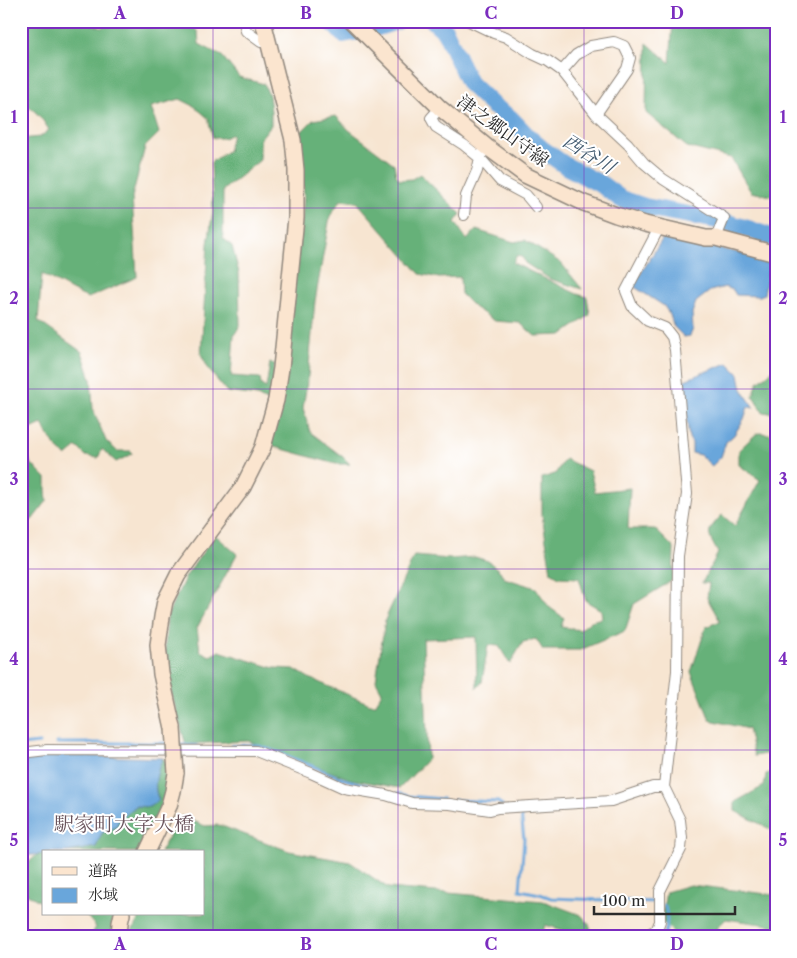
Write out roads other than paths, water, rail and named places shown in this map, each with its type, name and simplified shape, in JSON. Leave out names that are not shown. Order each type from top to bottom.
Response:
[{"type":"street","points":[[244,21],[246,31],[261,42],[268,41]]},
{"type":"street","points":[[148,850],[169,806],[176,773],[173,728],[161,674],[158,646],[165,600],[178,575],[243,487],[263,447],[276,400],[281,368],[296,218],[296,170],[294,140],[263,21]]},
{"type":"street","name":"津之郷山守線","points":[[352,21],[483,152],[525,175],[584,203],[616,215],[659,228],[716,238],[776,254]]},
{"type":"street","points":[[469,21],[506,37],[562,71],[596,114],[628,144],[644,163],[663,179],[724,218],[716,238]]},
{"type":"street","points":[[562,71],[576,55],[591,46],[614,42],[624,46],[630,58],[627,69],[596,114]]},
{"type":"street","points":[[483,152],[500,180],[526,194],[536,207]]},
{"type":"street","points":[[464,215],[466,196],[483,152]]},
{"type":"street","points":[[644,937],[657,929],[660,921],[660,891],[681,849],[682,838],[680,820],[664,787],[677,671],[678,556],[687,494],[675,350],[672,337],[665,328],[648,321],[632,306],[626,291],[659,228]]},
{"type":"street","points":[[21,753],[47,750],[256,751],[344,788],[386,795],[412,803],[450,804],[490,810],[611,801],[653,787],[664,787]]},
{"type":"street","points":[[119,937],[122,916]]},
{"type":"water","points":[[663,238],[730,251],[770,262],[764,294],[760,296],[736,295],[733,290],[725,287],[710,291],[696,302],[692,313],[693,329],[690,336],[684,337],[674,327],[670,315],[664,306],[633,286]]},
{"type":"water","points":[[728,363],[739,374],[742,389],[754,408],[748,407],[744,419],[734,435],[726,442],[721,457],[712,466],[700,455],[692,453],[682,381]]},
{"type":"water","points":[[49,755],[163,758],[156,779],[156,790],[159,800],[149,807],[136,806],[119,820],[116,827],[102,833],[96,847],[78,850],[42,850],[42,854],[21,856],[21,758]]},
{"type":"waterway","name":"西谷川","points":[[331,21],[343,34],[375,28],[397,21]]},
{"type":"waterway","name":"西谷川","points":[[434,21],[445,31],[469,83],[492,105],[510,118],[542,149],[566,166],[602,185],[621,199],[645,207],[717,220],[776,239]]},
{"type":"waterway","points":[[21,745],[39,743]]},
{"type":"waterway","points":[[57,743],[170,743]]},
{"type":"waterway","points":[[179,744],[197,746]]},
{"type":"waterway","points":[[231,746],[256,745],[343,779],[384,790]]},
{"type":"waterway","points":[[398,793],[408,796],[443,799]]},
{"type":"waterway","points":[[455,800],[498,802],[502,805]]},
{"type":"waterway","points":[[508,812],[521,814],[524,839],[520,890],[551,898],[657,902]]},
{"type":"waterway","points":[[663,905],[665,906],[667,918],[664,937]]},
{"type":"district","name":"駅家町大字大橋","points":[[124,824]]}]
